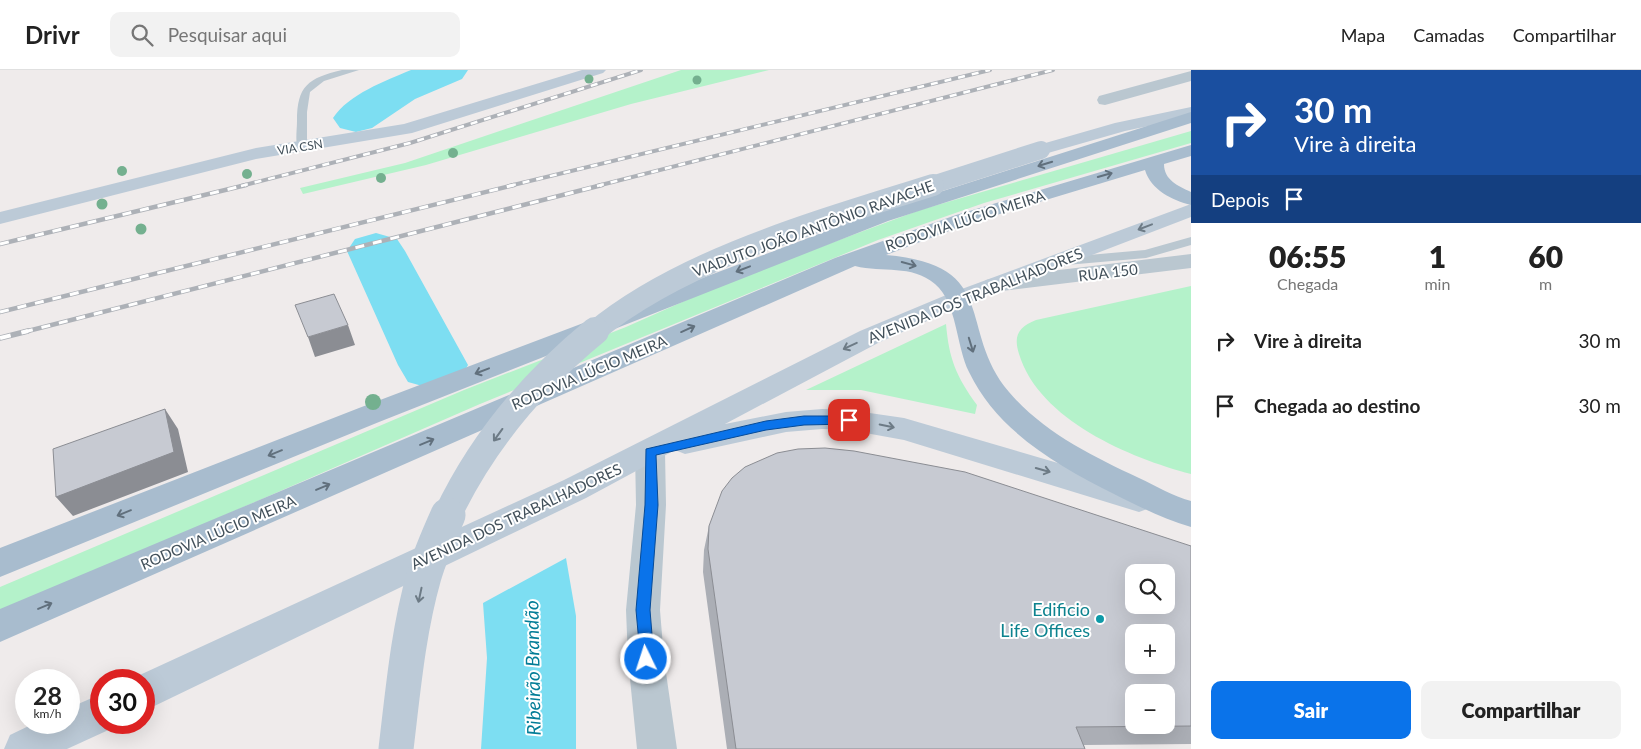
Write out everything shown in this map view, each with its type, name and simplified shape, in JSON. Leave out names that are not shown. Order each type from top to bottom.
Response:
[{"type":"main road","name":"RODOVIA LÚCIO MEIRA","points":[[0,563],[369,415],[881,217],[963,189],[1134,138],[1191,118]]},
{"type":"main road","name":"RODOVIA LÚCIO MEIRA","points":[[0,626],[843,262],[963,219],[1191,150]]},
{"type":"main road","points":[[1154,162],[1154,175],[1158,180],[1191,199]]},
{"type":"main road","points":[[843,262],[878,260],[911,264],[935,275],[945,282],[959,298],[978,363],[993,392],[1009,410],[1028,428],[1072,458],[1182,511]]},
{"type":"street","name":"VIA CSN","points":[[0,218],[190,169],[302,146],[406,129],[598,70]]},
{"type":"street","points":[[1105,100],[1191,76]]},
{"type":"street","name":"VIADUTO JOÃO ANTÔNIO RAVACHE","points":[[396,749],[413,626],[422,583],[447,516],[466,481],[518,408],[573,348],[637,300],[721,259],[848,212],[1041,150],[1121,127],[1191,112]]},
{"type":"street","name":"AVENIDA DOS TRABALHADORES","points":[[155,687],[575,489],[832,354],[959,298],[1191,210]]},
{"type":"street","name":"RUA 150","points":[[994,285],[1191,261]]},
{"type":"street","points":[[657,749],[646,659],[643,610],[651,505],[658,447],[766,425],[813,420],[849,420],[904,429],[1182,511]]},
{"type":"street","points":[[24,749],[90,717]]},
{"type":"lane","points":[[302,146],[303,94],[310,83],[354,70]]},
{"type":"lane","points":[[1055,262],[1146,254],[1191,241]]},
{"type":"green space","points":[[681,70],[769,70],[631,104],[426,165],[303,194],[300,188],[405,163]]},
{"type":"green space","points":[[1191,131],[1191,143],[984,203],[878,240],[480,404],[0,613],[0,587],[464,390],[626,327],[734,279],[920,210]]},
{"type":"green space","points":[[1191,286],[1191,474],[1141,458],[1090,433],[1066,417],[1046,398],[1030,377],[1019,354],[1017,337],[1025,326],[1036,320]]},
{"type":"green space","points":[[946,324],[949,347],[955,367],[977,405],[975,414],[861,390],[806,390]]},
{"type":"water","points":[[566,558],[576,616],[576,749],[481,749],[487,658],[483,603]]},
{"type":"building","points":[[334,294],[348,325],[308,337],[295,305]]},
{"type":"building","points":[[165,409],[174,452],[56,497],[53,449]]},
{"type":"building","points":[[825,448],[854,451],[965,472],[1191,546],[1191,726],[1175,726],[1175,684],[1125,684],[1125,727],[1076,727],[1085,749],[736,749],[708,549],[709,526],[722,491],[732,478],[745,467],[777,453],[798,449]]},
{"type":"waterway","points":[[356,118],[400,90],[447,70]]},
{"type":"waterway","name":"Ribeirão Brandão","points":[[376,251],[433,365]]},
{"type":"railway","points":[[241,186],[410,143],[641,70]]},
{"type":"railway","points":[[509,186],[990,70]]},
{"type":"railway","points":[[597,186],[1053,70]]},
{"type":"railway","points":[[0,244],[246,185]]},
{"type":"railway","points":[[0,312],[514,185]]},
{"type":"railway","points":[[24,332],[602,185]]},
{"type":"railway","points":[[24,332],[28,331]]},
{"type":"railway","points":[[0,338],[24,332]]},
{"type":"place","name":"Edificio Life Offices","points":[[1100,619]]},
{"type":"route","points":[[646,659],[643,610],[651,505],[650,452],[766,425],[804,420],[849,420]]}]
